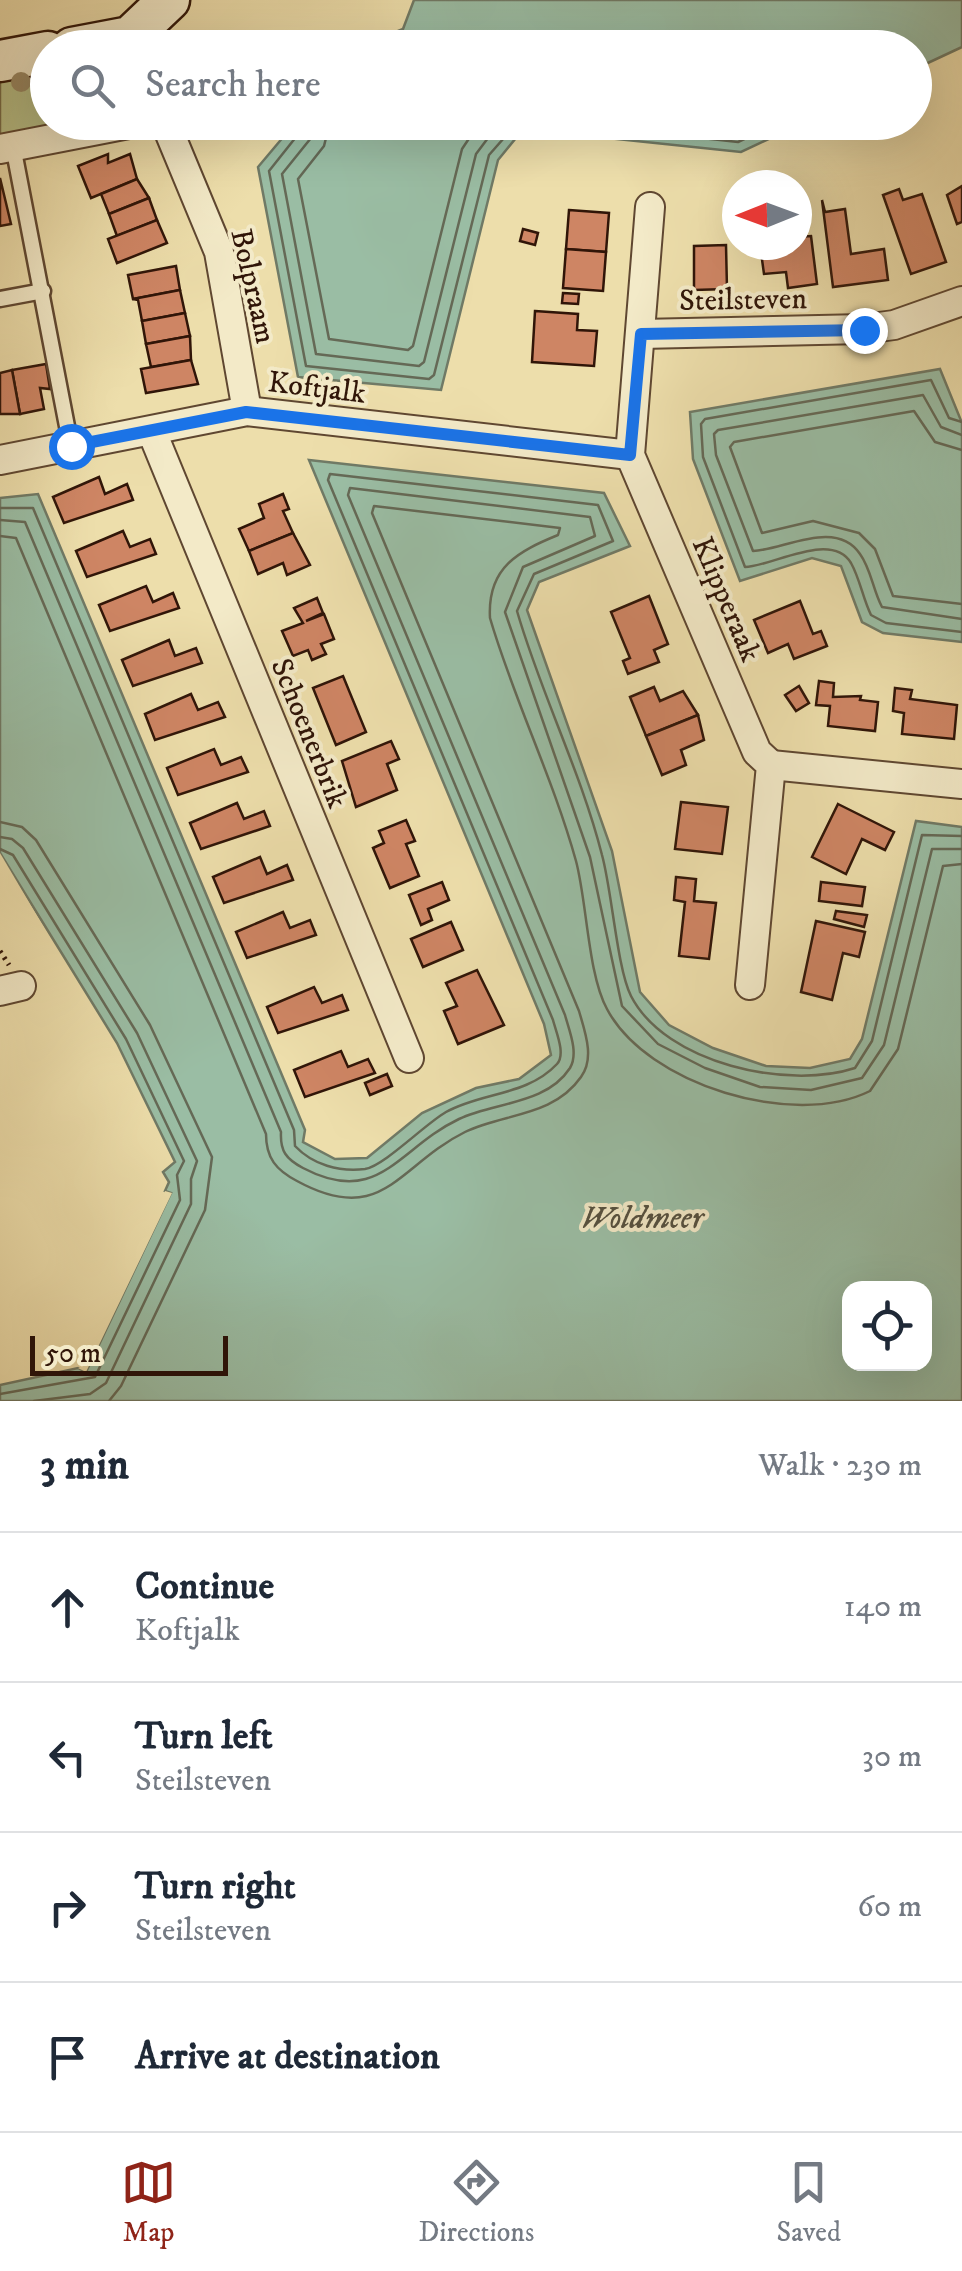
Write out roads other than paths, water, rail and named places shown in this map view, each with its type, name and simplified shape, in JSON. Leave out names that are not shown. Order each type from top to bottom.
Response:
[{"type":"street","points":[[143,30],[169,0]]},
{"type":"street","points":[[0,61],[30,55]]},
{"type":"street","points":[[7,148],[48,140]]},
{"type":"street","name":"Bolpraam","points":[[172,140],[219,252],[246,412]]},
{"type":"street","name":"Steilsteven","points":[[630,455],[650,206]]},
{"type":"street","name":"Steilsteven","points":[[641,334],[864,330],[894,325],[962,302]]},
{"type":"street","name":"Koftjalk","points":[[0,460],[246,412],[630,455]]},
{"type":"street","name":"Schoenerbrik","points":[[152,432],[409,1058]]},
{"type":"street","name":"Klipperaak","points":[[630,455],[757,752],[771,765]]},
{"type":"street","points":[[750,986],[771,765],[962,784]]},
{"type":"lane","points":[[7,148],[44,291],[71,446]]},
{"type":"lane","points":[[0,299],[44,291]]},
{"type":"water","points":[[414,0],[962,0],[962,47],[932,61],[932,30],[403,29]]},
{"type":"water","points":[[280,140],[514,140],[498,160],[441,390],[298,377],[258,167]]},
{"type":"water","points":[[626,140],[767,140],[741,152]]},
{"type":"water","points":[[940,369],[962,423],[962,642],[883,633],[862,622],[841,566],[812,558],[740,581],[693,459],[690,412]]},
{"type":"water","name":"Woldmeer","points":[[309,460],[604,493],[630,546],[539,582],[527,610],[612,851],[640,992],[669,1025],[713,1048],[766,1066],[810,1068],[850,1059],[862,1039],[916,821],[962,827],[962,1401],[0,1401],[0,1385],[78,1368],[86,1372],[171,1193],[165,1191],[169,1182],[163,1172],[175,1162],[117,1043],[0,853],[0,498],[38,494],[305,1130],[303,1142],[335,1159],[367,1158],[422,1113],[476,1088],[519,1079],[551,1055],[544,1024]]}]
